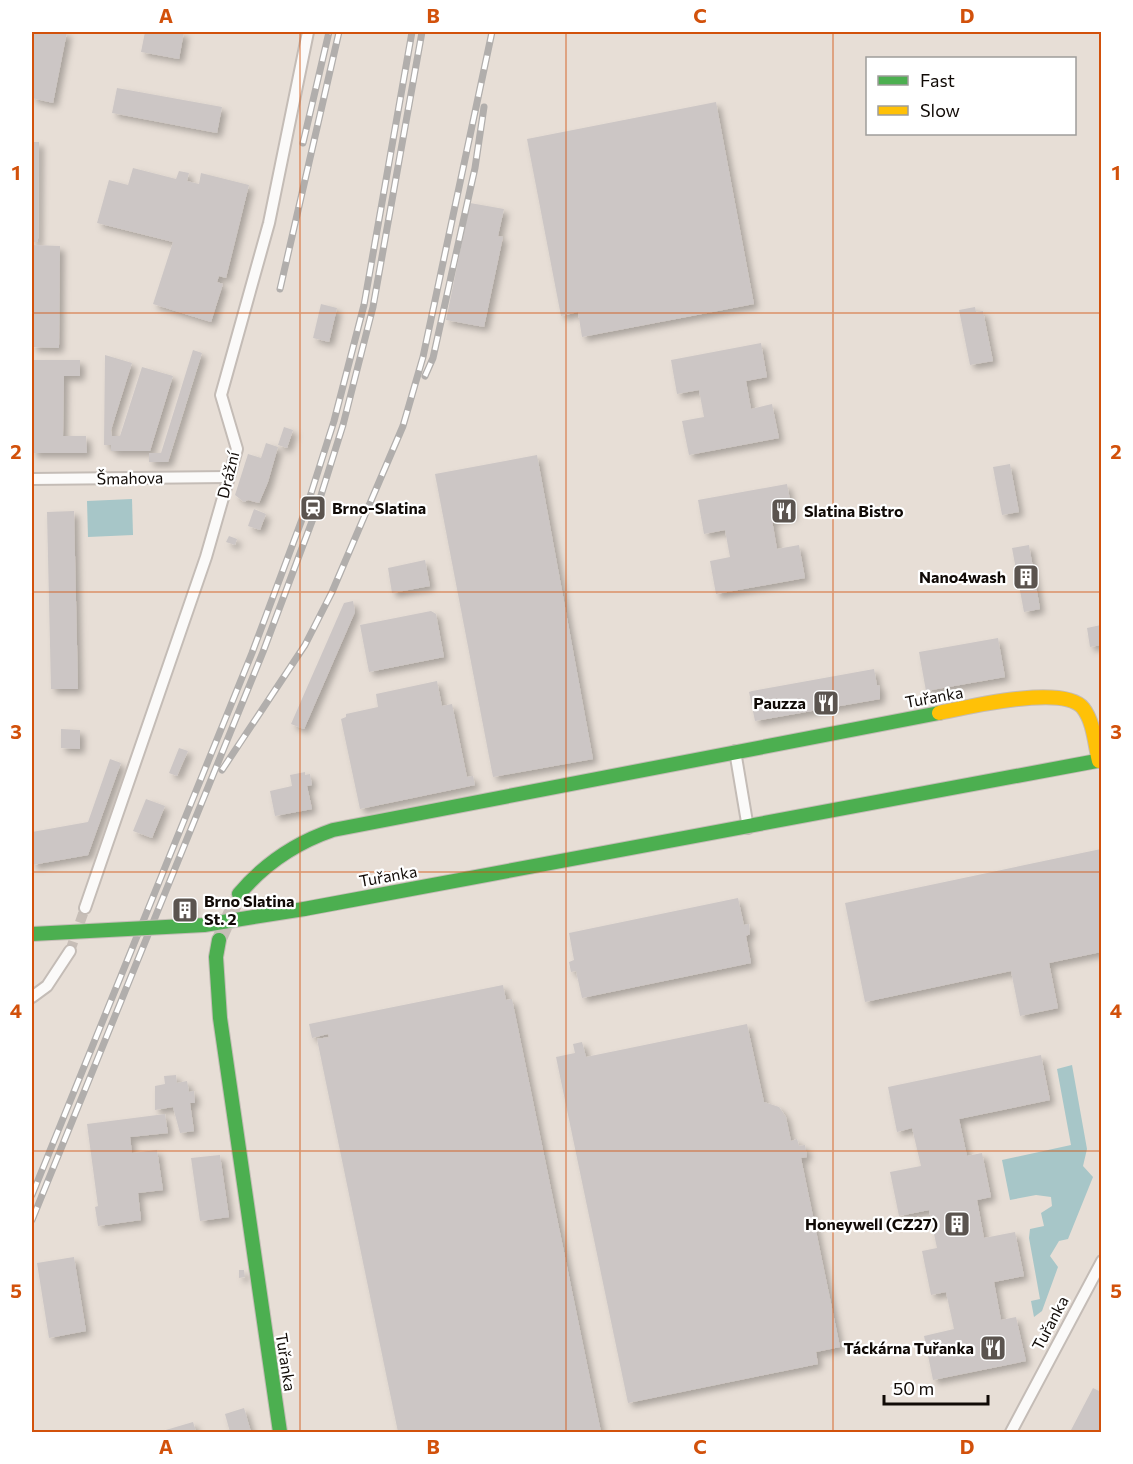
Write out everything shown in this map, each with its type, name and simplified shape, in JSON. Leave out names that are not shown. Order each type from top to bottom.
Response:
[{"type":"street","name":"Drážní","points":[[85,908],[206,557],[237,449],[221,395],[269,223],[308,32]]},
{"type":"street","name":"Šmahova","points":[[32,479],[228,477]]},
{"type":"street","name":"Tuřanka","points":[[32,934],[204,925],[304,909],[1100,761],[1082,707],[1069,699],[1059,698],[959,709],[735,750],[333,830],[309,838],[284,851],[262,867],[239,894]]},
{"type":"street","points":[[735,750],[748,828]]},
{"type":"street","name":"Tuřanka","points":[[219,940],[216,970],[222,1029],[280,1432]]},
{"type":"street","points":[[32,997],[47,986],[70,951]]},
{"type":"street","name":"Tuřanka","points":[[1011,1432],[1101,1261]]},
{"type":"water","points":[[132,499],[133,535],[88,537],[87,501]]},
{"type":"water","points":[[1072,1065],[1087,1149],[1083,1166],[1093,1177],[1068,1239],[1059,1241],[1050,1256],[1058,1267],[1042,1311],[1034,1317],[1031,1301],[1040,1299],[1029,1238],[1030,1229],[1044,1226],[1041,1213],[1052,1206],[1051,1197],[1036,1195],[1010,1200],[1002,1160],[1071,1145],[1057,1069]]},
{"type":"building","points":[[32,32],[67,32],[53,103],[32,98]]},
{"type":"building","points":[[145,32],[184,32],[179,59],[141,52]]},
{"type":"building","points":[[117,88],[222,107],[217,133],[112,113]]},
{"type":"building","points":[[716,102],[754,304],[582,337],[578,312],[561,316],[527,139]]},
{"type":"building","points":[[32,142],[39,142],[38,242],[32,242]]},
{"type":"building","points":[[133,168],[176,179],[179,171],[189,173],[187,181],[199,184],[201,173],[249,185],[226,278],[219,276],[217,282],[223,284],[211,322],[153,304],[173,242],[97,223],[109,180],[128,185]]},
{"type":"building","points":[[470,203],[504,209],[498,236],[503,237],[484,327],[446,320]]},
{"type":"building","points":[[32,245],[60,246],[59,348],[32,347]]},
{"type":"building","points":[[321,304],[337,308],[329,342],[313,338]]},
{"type":"building","points":[[975,307],[976,312],[983,311],[993,361],[970,365],[959,310]]},
{"type":"building","points":[[761,343],[767,377],[746,381],[751,409],[772,404],[779,438],[689,455],[682,421],[704,417],[699,390],[677,394],[671,360]]},
{"type":"building","points":[[193,350],[202,353],[168,462],[149,462],[149,453],[161,453]]},
{"type":"building","points":[[105,355],[132,363],[111,430],[112,436],[120,436],[142,367],[173,376],[150,451],[111,451],[111,445],[104,445]]},
{"type":"building","points":[[32,360],[80,360],[80,376],[64,376],[63,436],[86,436],[87,453],[32,453],[34,390],[32,390]]},
{"type":"building","points":[[284,427],[293,430],[287,448],[278,445]]},
{"type":"building","points":[[266,443],[278,447],[268,482],[259,503],[248,500],[244,502],[235,495],[248,454],[261,458]]},
{"type":"building","points":[[537,455],[593,759],[493,777],[435,474]]},
{"type":"building","points":[[1010,464],[1019,512],[1002,515],[993,467]]},
{"type":"building","points":[[787,484],[793,516],[772,520],[777,549],[799,545],[805,578],[716,594],[710,561],[730,557],[725,530],[704,534],[698,500]]},
{"type":"building","points":[[254,509],[266,514],[260,530],[248,526]]},
{"type":"building","points":[[74,511],[78,689],[51,689],[47,512]]},
{"type":"building","points":[[229,536],[237,539],[235,545],[226,542]]},
{"type":"building","name":"Nano4wash","points":[[1029,545],[1040,609],[1024,612],[1012,548]]},
{"type":"building","points":[[425,560],[430,586],[392,593],[388,568]]},
{"type":"building","points":[[353,601],[355,612],[304,729],[291,724],[344,603]]},
{"type":"building","points":[[431,611],[436,614],[444,657],[369,672],[360,625]]},
{"type":"building","points":[[1101,625],[1101,645],[1090,647],[1087,628]]},
{"type":"building","points":[[998,638],[1005,677],[926,691],[919,652]]},
{"type":"building","points":[[874,669],[877,685],[880,686],[880,699],[755,721],[749,692]]},
{"type":"building","points":[[437,681],[442,706],[452,704],[467,777],[473,776],[475,785],[360,809],[341,719],[346,717],[346,714],[378,707],[376,694]]},
{"type":"building","points":[[61,729],[80,730],[80,749],[61,748]]},
{"type":"building","points":[[179,748],[188,751],[177,776],[169,773]]},
{"type":"building","points":[[110,759],[121,763],[88,855],[32,865],[32,832],[88,822]]},
{"type":"building","points":[[305,772],[305,775],[310,774],[312,785],[307,786],[312,809],[275,816],[270,791],[292,786],[290,775]]},
{"type":"building","points":[[146,799],[165,806],[152,838],[133,831]]},
{"type":"building","points":[[1101,849],[1101,952],[1049,963],[1058,1008],[1020,1016],[1011,971],[865,1002],[845,903]]},
{"type":"building","points":[[738,898],[744,925],[749,924],[750,934],[746,936],[751,963],[582,998],[576,971],[571,972],[569,962],[574,960],[569,933]]},
{"type":"building","name":"Brno Slatina St. 2","points":[[183,900],[194,906],[186,923],[182,921],[183,918],[175,914]]},
{"type":"building","points":[[503,985],[506,1000],[512,999],[601,1432],[398,1432],[317,1039],[329,1037],[328,1034],[312,1038],[309,1024]]},
{"type":"building","points":[[747,1024],[764,1102],[779,1107],[786,1117],[791,1141],[797,1139],[799,1146],[805,1145],[807,1157],[801,1158],[840,1347],[816,1352],[818,1364],[628,1403],[556,1057],[575,1053],[573,1044],[582,1042],[586,1057]]},
{"type":"building","name":"Honeywell (CZ27)","points":[[1041,1055],[1050,1100],[959,1119],[967,1156],[982,1153],[991,1197],[977,1200],[984,1238],[1015,1232],[1024,1276],[994,1282],[1001,1320],[1016,1317],[1026,1361],[933,1380],[924,1336],[954,1329],[946,1292],[931,1295],[922,1251],[937,1248],[929,1210],[899,1216],[890,1172],[921,1166],[912,1128],[897,1132],[888,1087]]},
{"type":"building","points":[[176,1075],[177,1083],[187,1081],[189,1092],[194,1091],[195,1103],[190,1103],[194,1131],[180,1133],[173,1107],[155,1110],[155,1086],[165,1084],[164,1076]]},
{"type":"building","points":[[165,1114],[168,1133],[130,1137],[132,1153],[157,1150],[163,1190],[138,1193],[141,1220],[98,1226],[95,1207],[98,1206],[87,1124]]},
{"type":"building","points":[[220,1155],[229,1217],[200,1221],[191,1158]]},
{"type":"building","points":[[74,1257],[86,1331],[49,1338],[37,1263]]},
{"type":"building","points":[[239,1270],[244,1270],[245,1277],[239,1278]]},
{"type":"building","points":[[1093,1388],[1101,1392],[1101,1432],[1070,1432]]},
{"type":"building","points":[[244,1408],[251,1432],[230,1432],[225,1414]]},
{"type":"building","points":[[193,1422],[196,1432],[159,1432]]},
{"type":"tunnel","points":[[219,940],[239,894]]},
{"type":"tunnel","points":[[70,951],[85,908]]},
{"type":"railway","points":[[303,143],[329,32]]},
{"type":"railway","points":[[280,289],[339,32]]},
{"type":"railway","points":[[32,1195],[252,653],[307,506],[334,421],[364,305],[412,32]]},
{"type":"railway","points":[[32,1220],[263,652],[317,508],[343,425],[373,307],[422,32]]},
{"type":"railway","points":[[222,770],[305,645],[332,592],[403,426],[423,357],[492,32]]},
{"type":"railway","points":[[425,376],[433,358],[475,168],[484,107]]},
{"type":"traffic: fast","points":[[239,894],[259,873],[282,855],[306,841],[333,830],[939,713]]},
{"type":"traffic: fast","points":[[304,909],[1102,760]]},
{"type":"traffic: fast","points":[[32,934],[204,925],[304,909]]},
{"type":"traffic: fast","points":[[219,940],[216,957],[220,1018],[280,1432]]},
{"type":"traffic: slow","points":[[939,713],[992,702],[1036,697],[1072,701],[1083,708],[1090,720],[1099,761]]},
{"type":"place","name":"Brno-Slatina","points":[[313,508]]},
{"type":"place","name":"Slatina Bistro","points":[[784,511]]},
{"type":"place","name":"Nano4wash","points":[[1026,577]]},
{"type":"place","name":"Pauzza","points":[[826,703]]},
{"type":"place","name":"Brno Slatina St. 2","points":[[185,910]]},
{"type":"place","name":"Honeywell (CZ27)","points":[[957,1224]]},
{"type":"place","name":"Táckárna Tuřanka","points":[[993,1348]]}]
